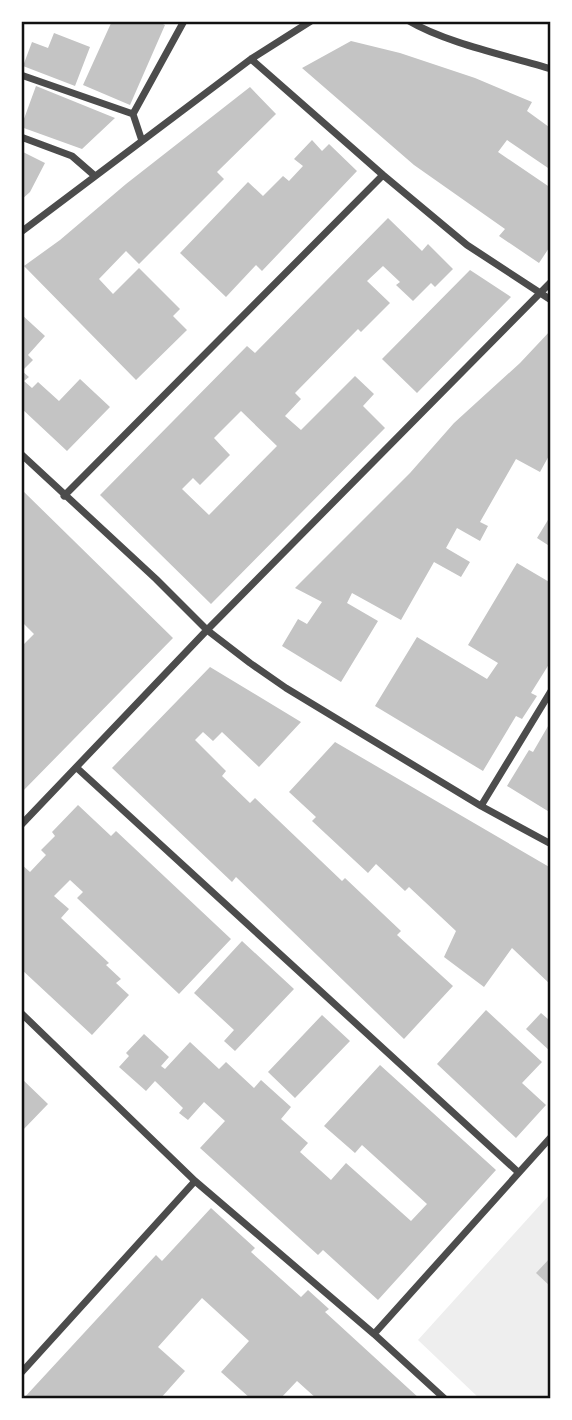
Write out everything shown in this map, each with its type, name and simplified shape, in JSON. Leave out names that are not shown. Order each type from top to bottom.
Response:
[{"type":"street","points":[[142,141],[133,114],[184,21]]},
{"type":"street","points":[[21,233],[251,59],[310,21]]},
{"type":"street","points":[[409,21],[442,36],[551,69]]},
{"type":"street","points":[[251,59],[467,245],[551,300]]},
{"type":"street","points":[[21,75],[133,114]]},
{"type":"street","points":[[21,136],[72,156],[94,176]]},
{"type":"street","points":[[64,496],[383,175]]},
{"type":"street","points":[[21,825],[207,630],[551,282]]},
{"type":"street","points":[[21,454],[207,630],[286,688],[481,806],[551,844]]},
{"type":"street","points":[[481,806],[551,691]]},
{"type":"street","points":[[77,768],[518,1172]]},
{"type":"street","points":[[21,1013],[195,1181],[374,1334],[445,1399]]},
{"type":"street","points":[[374,1334],[551,1137]]},
{"type":"street","points":[[21,1373],[195,1181]]},
{"type":"shaded area","points":[[551,1193],[551,1399],[480,1399],[418,1340]]},
{"type":"building","points":[[112,21],[157,21],[165,25],[130,105],[83,85]]},
{"type":"building","points":[[54,33],[90,47],[75,86],[23,66],[32,42],[48,48]]},
{"type":"building","points":[[351,41],[400,53],[475,78],[532,102],[527,111],[549,127],[551,125],[551,170],[507,140],[498,152],[551,188],[551,245],[539,263],[499,236],[505,229],[414,165],[302,68]]},
{"type":"building","points":[[36,86],[115,118],[82,149],[21,127]]},
{"type":"building","points":[[250,87],[276,114],[217,172],[224,179],[139,264],[126,251],[99,279],[113,294],[139,268],[180,309],[173,316],[187,330],[136,380],[24,266]]},
{"type":"building","points":[[312,140],[322,151],[329,144],[357,171],[262,271],[256,265],[226,297],[180,253],[248,182],[263,196],[283,176],[289,181],[303,166],[294,159]]},
{"type":"building","points":[[21,151],[45,163],[30,192],[21,200]]},
{"type":"building","points":[[388,218],[422,251],[428,244],[453,269],[435,287],[431,283],[413,301],[396,285],[400,282],[383,266],[367,281],[390,303],[361,332],[358,329],[295,393],[301,399],[285,416],[301,430],[355,376],[374,394],[363,406],[385,428],[211,604],[100,495],[247,346],[255,353]],"holes":[[[241,411],[277,446],[209,515],[182,489],[193,478],[200,485],[230,455],[214,438]]]},
{"type":"building","points":[[470,270],[511,297],[417,393],[382,359]]},
{"type":"building","points":[[21,314],[45,336],[28,355],[33,360],[22,371],[29,377],[24,381],[32,388],[38,382],[59,401],[80,379],[110,407],[67,451],[21,408]]},
{"type":"building","points":[[551,330],[551,452],[540,472],[516,459],[480,522],[488,526],[480,541],[457,528],[446,548],[470,562],[461,577],[434,562],[401,620],[352,593],[347,603],[378,621],[341,682],[282,646],[298,619],[307,624],[322,602],[295,588],[410,473],[454,423],[520,363]]},
{"type":"building","points":[[21,489],[173,638],[21,793],[21,647],[34,634],[21,621]]},
{"type":"building","points":[[551,515],[551,547],[537,538]]},
{"type":"building","points":[[517,563],[551,583],[551,661],[531,693],[537,696],[522,719],[516,716],[483,771],[375,706],[417,637],[487,679],[498,663],[468,645]]},
{"type":"building","points":[[210,667],[301,722],[259,767],[222,732],[213,741],[203,732],[195,740],[226,771],[222,776],[250,803],[255,798],[342,881],[345,878],[401,931],[397,935],[453,986],[404,1039],[236,877],[232,882],[112,768]]},
{"type":"building","points":[[551,721],[551,813],[507,786],[529,750],[533,752]]},
{"type":"building","points":[[335,742],[551,868],[551,985],[512,948],[484,987],[444,957],[456,931],[409,887],[405,891],[376,864],[368,873],[312,821],[316,817],[289,792]]},
{"type":"building","points":[[78,805],[111,836],[116,831],[231,939],[179,994],[77,898],[83,892],[70,880],[54,896],[69,909],[61,918],[109,963],[106,965],[121,979],[116,983],[129,995],[92,1035],[21,969],[21,901],[24,898],[21,896],[21,864],[30,872],[46,855],[41,850],[55,836],[52,832]]},
{"type":"building","points":[[242,941],[294,989],[235,1051],[224,1041],[234,1030],[194,993]]},
{"type":"building","points":[[486,1010],[542,1062],[522,1083],[546,1105],[516,1138],[437,1064]]},
{"type":"building","points":[[541,1013],[548,1019],[551,1015],[551,1052],[526,1029]]},
{"type":"building","points":[[322,1015],[350,1041],[295,1098],[268,1072]]},
{"type":"building","points":[[144,1034],[169,1057],[161,1066],[165,1069],[190,1042],[219,1069],[226,1062],[254,1088],[261,1080],[291,1107],[281,1119],[308,1143],[300,1152],[331,1180],[346,1163],[411,1221],[427,1204],[362,1145],[355,1153],[324,1126],[380,1065],[496,1170],[378,1300],[323,1250],[318,1255],[200,1148],[225,1121],[204,1102],[188,1120],[179,1113],[183,1108],[155,1081],[146,1091],[119,1067],[129,1056],[126,1053]]},
{"type":"building","points":[[21,1078],[48,1104],[21,1132]]},
{"type":"building","points":[[211,1208],[255,1248],[251,1252],[301,1297],[308,1290],[329,1309],[325,1312],[420,1399],[317,1399],[297,1381],[280,1399],[251,1399],[221,1372],[249,1341],[202,1298],[158,1347],[185,1371],[160,1399],[23,1399],[156,1255],[162,1261]]},
{"type":"building","points":[[551,1257],[551,1287],[536,1273]]}]
